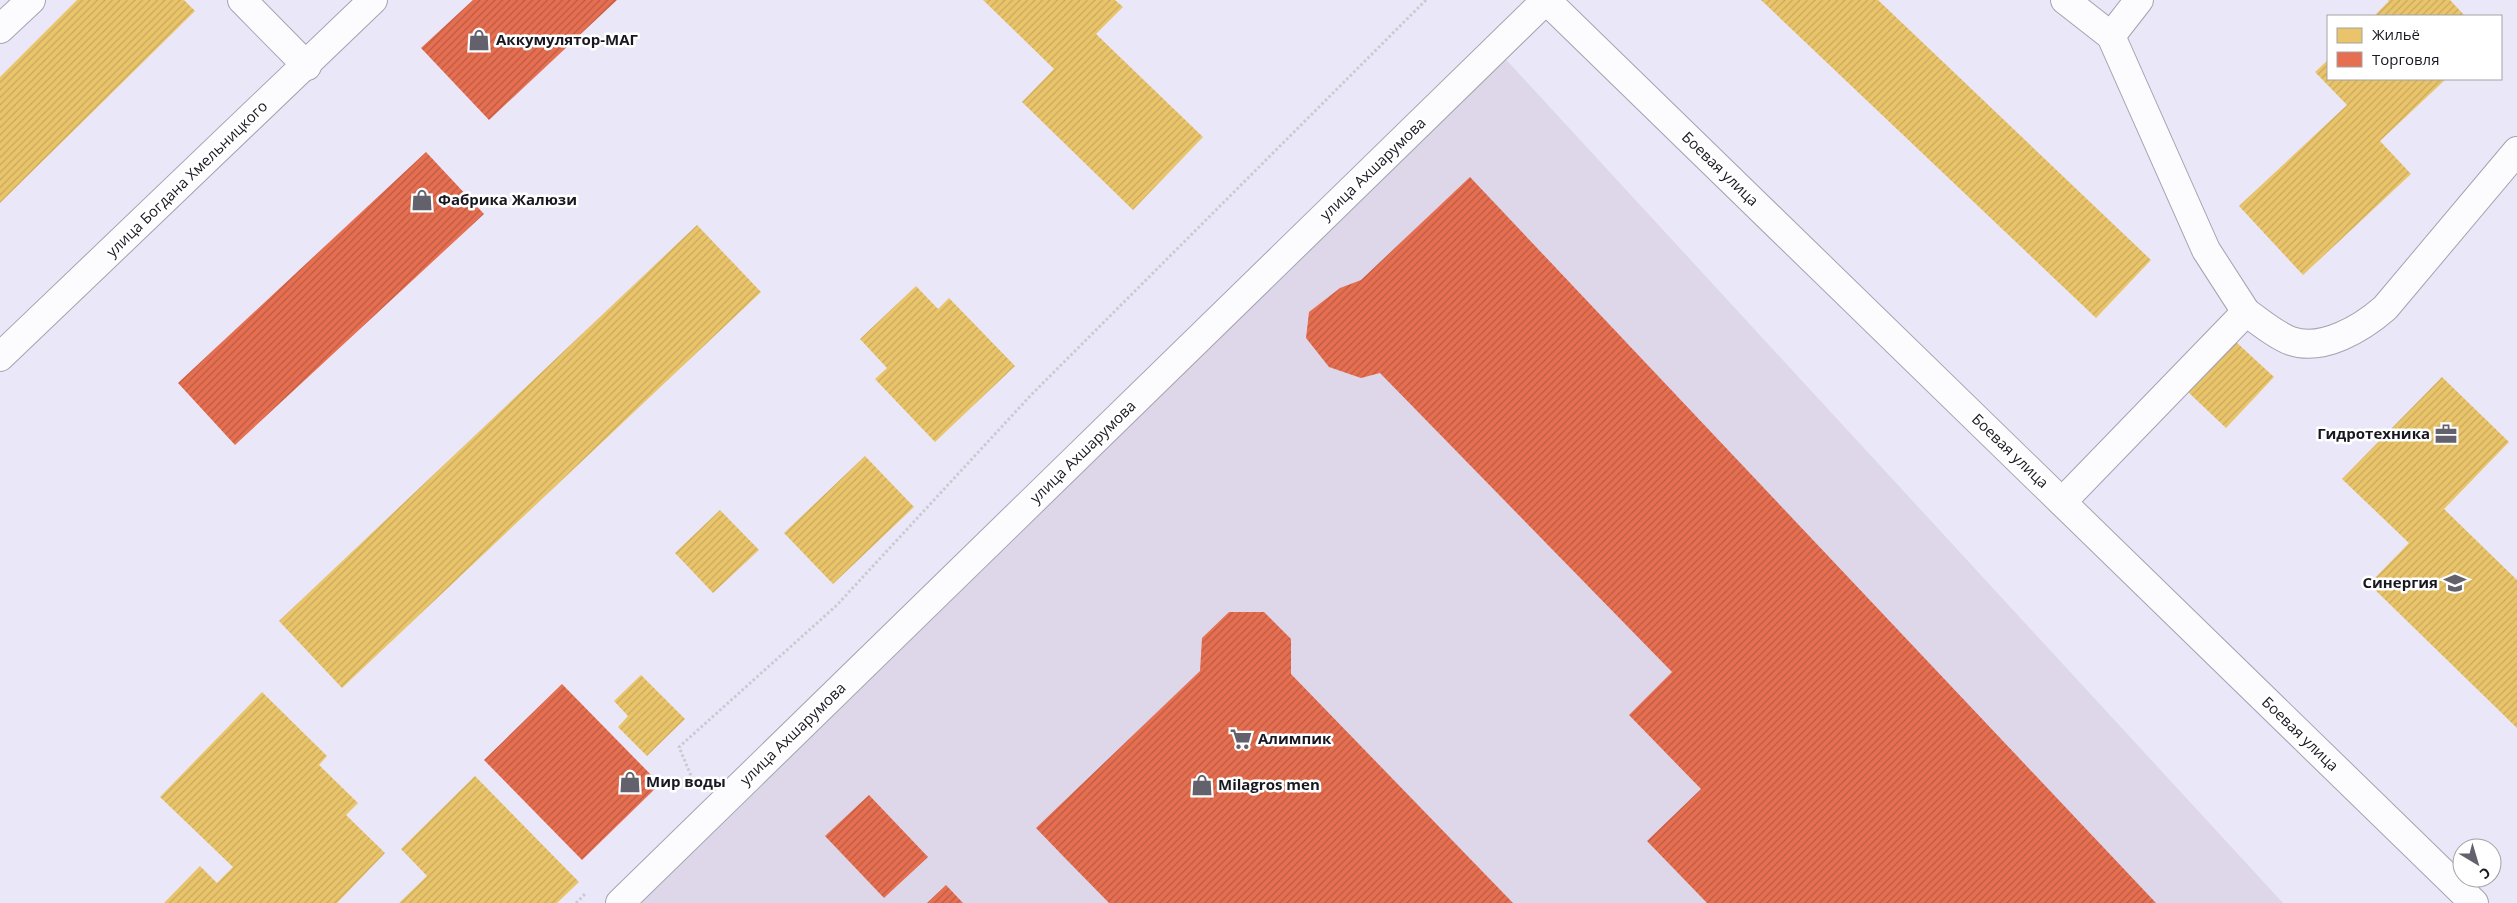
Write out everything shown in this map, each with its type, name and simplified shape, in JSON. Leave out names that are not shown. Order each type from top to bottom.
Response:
[{"type":"main road","points":[[0,29],[31,0]]},
{"type":"main road","points":[[242,0],[307,66]]},
{"type":"main road","name":"улица Богдана Хмельницкого","points":[[0,357],[307,66],[373,0]]},
{"type":"main road","name":"Боевая улица","points":[[1546,0],[2474,903]]},
{"type":"main road","name":"улица Ахшарумова","points":[[620,903],[1546,0]]},
{"type":"main road","points":[[2065,0],[2110,36],[2206,250],[2246,312],[2291,341],[2313,344],[2344,335],[2367,324],[2385,308],[2517,151]]},
{"type":"main road","points":[[2110,36],[2139,0]]},
{"type":"main road","points":[[2062,502],[2246,312]]},
{"type":"path","points":[[679,792],[692,778],[679,747],[837,605],[1031,395],[1426,0]]},
{"type":"path","points":[[576,903],[589,889]]},
{"type":"shaded area","points":[[1501,54],[2283,903],[632,903]]},
{"type":"building: Жильё","points":[[77,0],[184,0],[195,11],[0,203],[0,77]]},
{"type":"building: Жильё","points":[[983,0],[1115,0],[1123,7],[1096,34],[1203,137],[1133,210],[1022,102],[1054,69]]},
{"type":"building: Жильё","points":[[1761,0],[1878,0],[2151,260],[2096,318]]},
{"type":"building: Жильё","points":[[2450,0],[2464,15],[2375,15],[2389,1]]},
{"type":"building: Жильё","points":[[2327,61],[2327,80],[2445,80],[2380,141],[2411,174],[2303,275],[2239,206],[2347,105],[2315,72]]},
{"type":"building: Жильё","points":[[697,225],[761,292],[342,688],[279,621]]},
{"type":"building: Жильё","points":[[916,286],[938,309],[949,298],[1015,366],[935,442],[875,379],[887,368],[860,339]]},
{"type":"building: Жильё","points":[[2235,341],[2274,377],[2226,428],[2187,391]]},
{"type":"building: Жильё","points":[[2442,377],[2509,442],[2444,509],[2517,580],[2517,728],[2369,584],[2409,543],[2342,479]]},
{"type":"building: Жильё","points":[[865,456],[914,507],[833,584],[784,533]]},
{"type":"building: Жильё","points":[[720,510],[759,550],[713,593],[675,553]]},
{"type":"building: Жильё","points":[[641,675],[685,719],[647,756],[618,727],[628,716],[614,701]]},
{"type":"building: Жильё","points":[[262,692],[327,756],[319,765],[358,803],[346,815],[385,853],[337,903],[164,903],[200,866],[217,883],[233,867],[160,797]]},
{"type":"building: Жильё","points":[[475,776],[579,882],[557,903],[399,903],[427,876],[401,849]]},
{"type":"building: Торговля","points":[[473,0],[617,0],[489,120],[421,48]]},
{"type":"building: Торговля","points":[[426,152],[484,214],[235,445],[178,383]]},
{"type":"building: Торговля","points":[[1470,177],[2156,903],[1707,903],[1647,841],[1701,789],[1629,715],[1672,672],[1380,373],[1361,378],[1329,367],[1306,338],[1309,312],[1340,288],[1361,280]]},
{"type":"building: Торговля","name":"Алимпик","points":[[1229,612],[1264,612],[1291,639],[1291,674],[1513,903],[1109,903],[1063,856],[1036,828],[1200,671],[1202,638]]},
{"type":"building: Торговля","points":[[562,684],[660,784],[582,860],[484,760]]},
{"type":"building: Торговля","points":[[869,795],[928,857],[884,898],[825,836]]},
{"type":"building: Торговля","points":[[946,885],[963,903],[927,903]]},
{"type":"place","name":"Аккумулятор-МАГ","points":[[479,40]]},
{"type":"place","name":"Фабрика Жалюзи","points":[[422,200]]},
{"type":"place","name":"Гидротехника","points":[[2446,434]]},
{"type":"place","name":"Синергия","points":[[2455,583]]},
{"type":"place","name":"Алимпик","points":[[1241,739]]},
{"type":"place","name":"Мир воды","points":[[630,782]]},
{"type":"place","name":"Milagros men","points":[[1202,785]]}]
